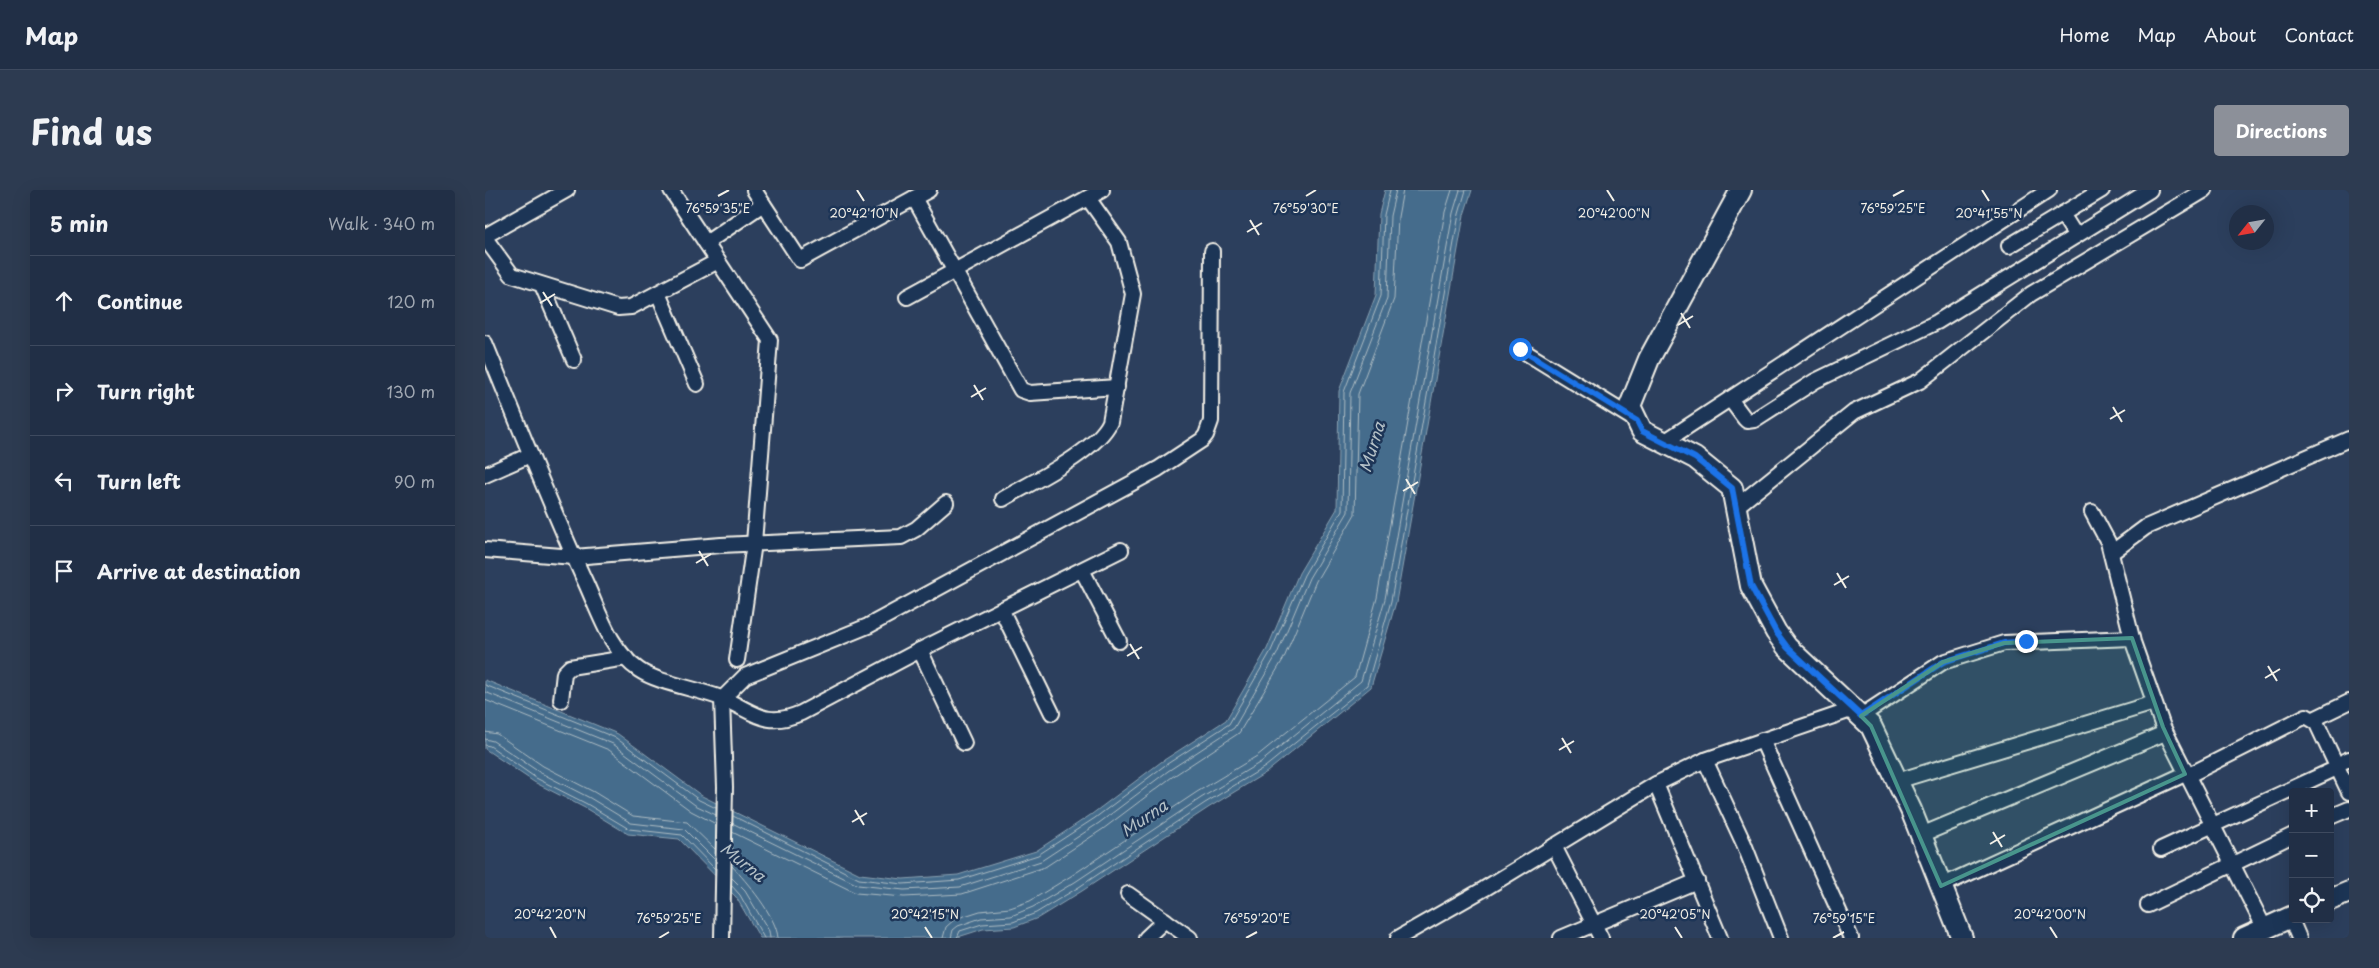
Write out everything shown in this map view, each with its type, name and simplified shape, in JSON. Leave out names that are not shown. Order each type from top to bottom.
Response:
[{"type":"street","points":[[567,190],[485,237],[509,272],[618,308],[631,307],[718,261]]},
{"type":"street","points":[[671,190],[770,340],[754,543],[737,660]]},
{"type":"street","points":[[754,190],[800,260],[929,190]]},
{"type":"street","points":[[907,297],[956,272],[1101,190]]},
{"type":"street","points":[[1741,190],[1649,359],[1630,406],[1642,431],[1695,458],[1732,488],[1751,586],[1781,639],[1871,726],[1921,836],[1962,938]]},
{"type":"street","points":[[1664,442],[2049,190]]},
{"type":"street","points":[[2009,246],[2102,190]]},
{"type":"street","points":[[1730,399],[1745,419],[1754,420],[1815,381],[1937,322],[2150,190]]},
{"type":"street","points":[[1736,507],[1854,412],[1920,381],[2031,294],[2205,190]]},
{"type":"street","points":[[914,198],[1021,390],[1030,393],[1117,387]]},
{"type":"street","points":[[1003,499],[1099,440],[1109,422],[1133,303],[1132,284],[1119,242],[1088,198]]},
{"type":"street","points":[[706,242],[763,204]]},
{"type":"street","points":[[2062,214],[2076,236]]},
{"type":"street","points":[[722,938],[725,787],[722,699],[745,676],[868,626],[1158,469],[1202,440],[1211,421],[1212,251]]},
{"type":"street","points":[[542,284],[574,360]]},
{"type":"street","points":[[657,293],[697,384]]},
{"type":"street","points":[[485,343],[530,455],[613,641],[626,658],[639,670],[722,699],[774,721],[786,720],[920,650],[1002,611],[1121,550]]},
{"type":"street","points":[[1520,349],[1637,421]]},
{"type":"street","points":[[2111,553],[2146,527],[2349,439]]},
{"type":"street","points":[[485,475],[530,455]]},
{"type":"street","points":[[485,550],[574,556],[754,543],[901,537],[916,530],[946,504]]},
{"type":"street","points":[[2092,512],[2106,537],[2132,638],[2165,733],[2265,929]]},
{"type":"street","points":[[1082,570],[1119,641]]},
{"type":"street","points":[[1002,611],[1052,713]]},
{"type":"street","points":[[1399,938],[1656,784],[1705,760],[1763,740],[1857,712],[1943,662],[2004,643],[2132,638]]},
{"type":"street","points":[[920,650],[964,744]]},
{"type":"street","points":[[561,700],[564,673],[570,667],[626,658]]},
{"type":"street","points":[[1941,886],[2186,775],[2303,717],[2314,719],[2349,702]]},
{"type":"street","points":[[1897,781],[2154,703]]},
{"type":"street","points":[[2314,719],[2341,764],[2349,792]]},
{"type":"street","points":[[1921,836],[2165,733]]},
{"type":"street","points":[[1763,740],[1851,938]]},
{"type":"street","points":[[1705,760],[1744,844],[1781,938]]},
{"type":"street","points":[[2161,849],[2341,764]]},
{"type":"street","points":[[1656,784],[1719,938]]},
{"type":"street","points":[[2334,816],[2349,809]]},
{"type":"street","points":[[2148,905],[2289,837]]},
{"type":"street","points":[[1554,846],[1601,938]]},
{"type":"street","points":[[1561,938],[1697,882]]},
{"type":"street","points":[[2334,898],[2349,892]]},
{"type":"street","points":[[1128,894],[1189,938]]},
{"type":"street","points":[[2244,938],[2289,918]]},
{"type":"street","points":[[1146,938],[1165,920]]},
{"type":"street","points":[[2294,923],[2299,938]]},
{"type":"highlighted area","points":[[2132,638],[2163,727],[2185,774],[1941,886],[1871,726],[1861,716],[1943,662],[2004,643]]},
{"type":"water","name":"Murna","points":[[1385,190],[1472,190],[1464,215],[1396,602],[1371,687],[1267,772],[1208,808],[1082,891],[1038,918],[1014,927],[983,929],[955,938],[760,938],[736,897],[679,839],[628,834],[585,808],[534,782],[485,749],[485,680],[618,734],[702,796],[860,874],[903,879],[958,875],[1036,851],[1092,814],[1161,762],[1226,720],[1267,649],[1299,573],[1337,509],[1339,391],[1376,295],[1379,214]]},
{"type":"route","points":[[1520,349],[1637,421],[1642,431],[1695,458],[1732,488],[1751,586],[1776,632],[1787,647],[1861,716],[1943,662],[2004,643],[2026,641]]}]
